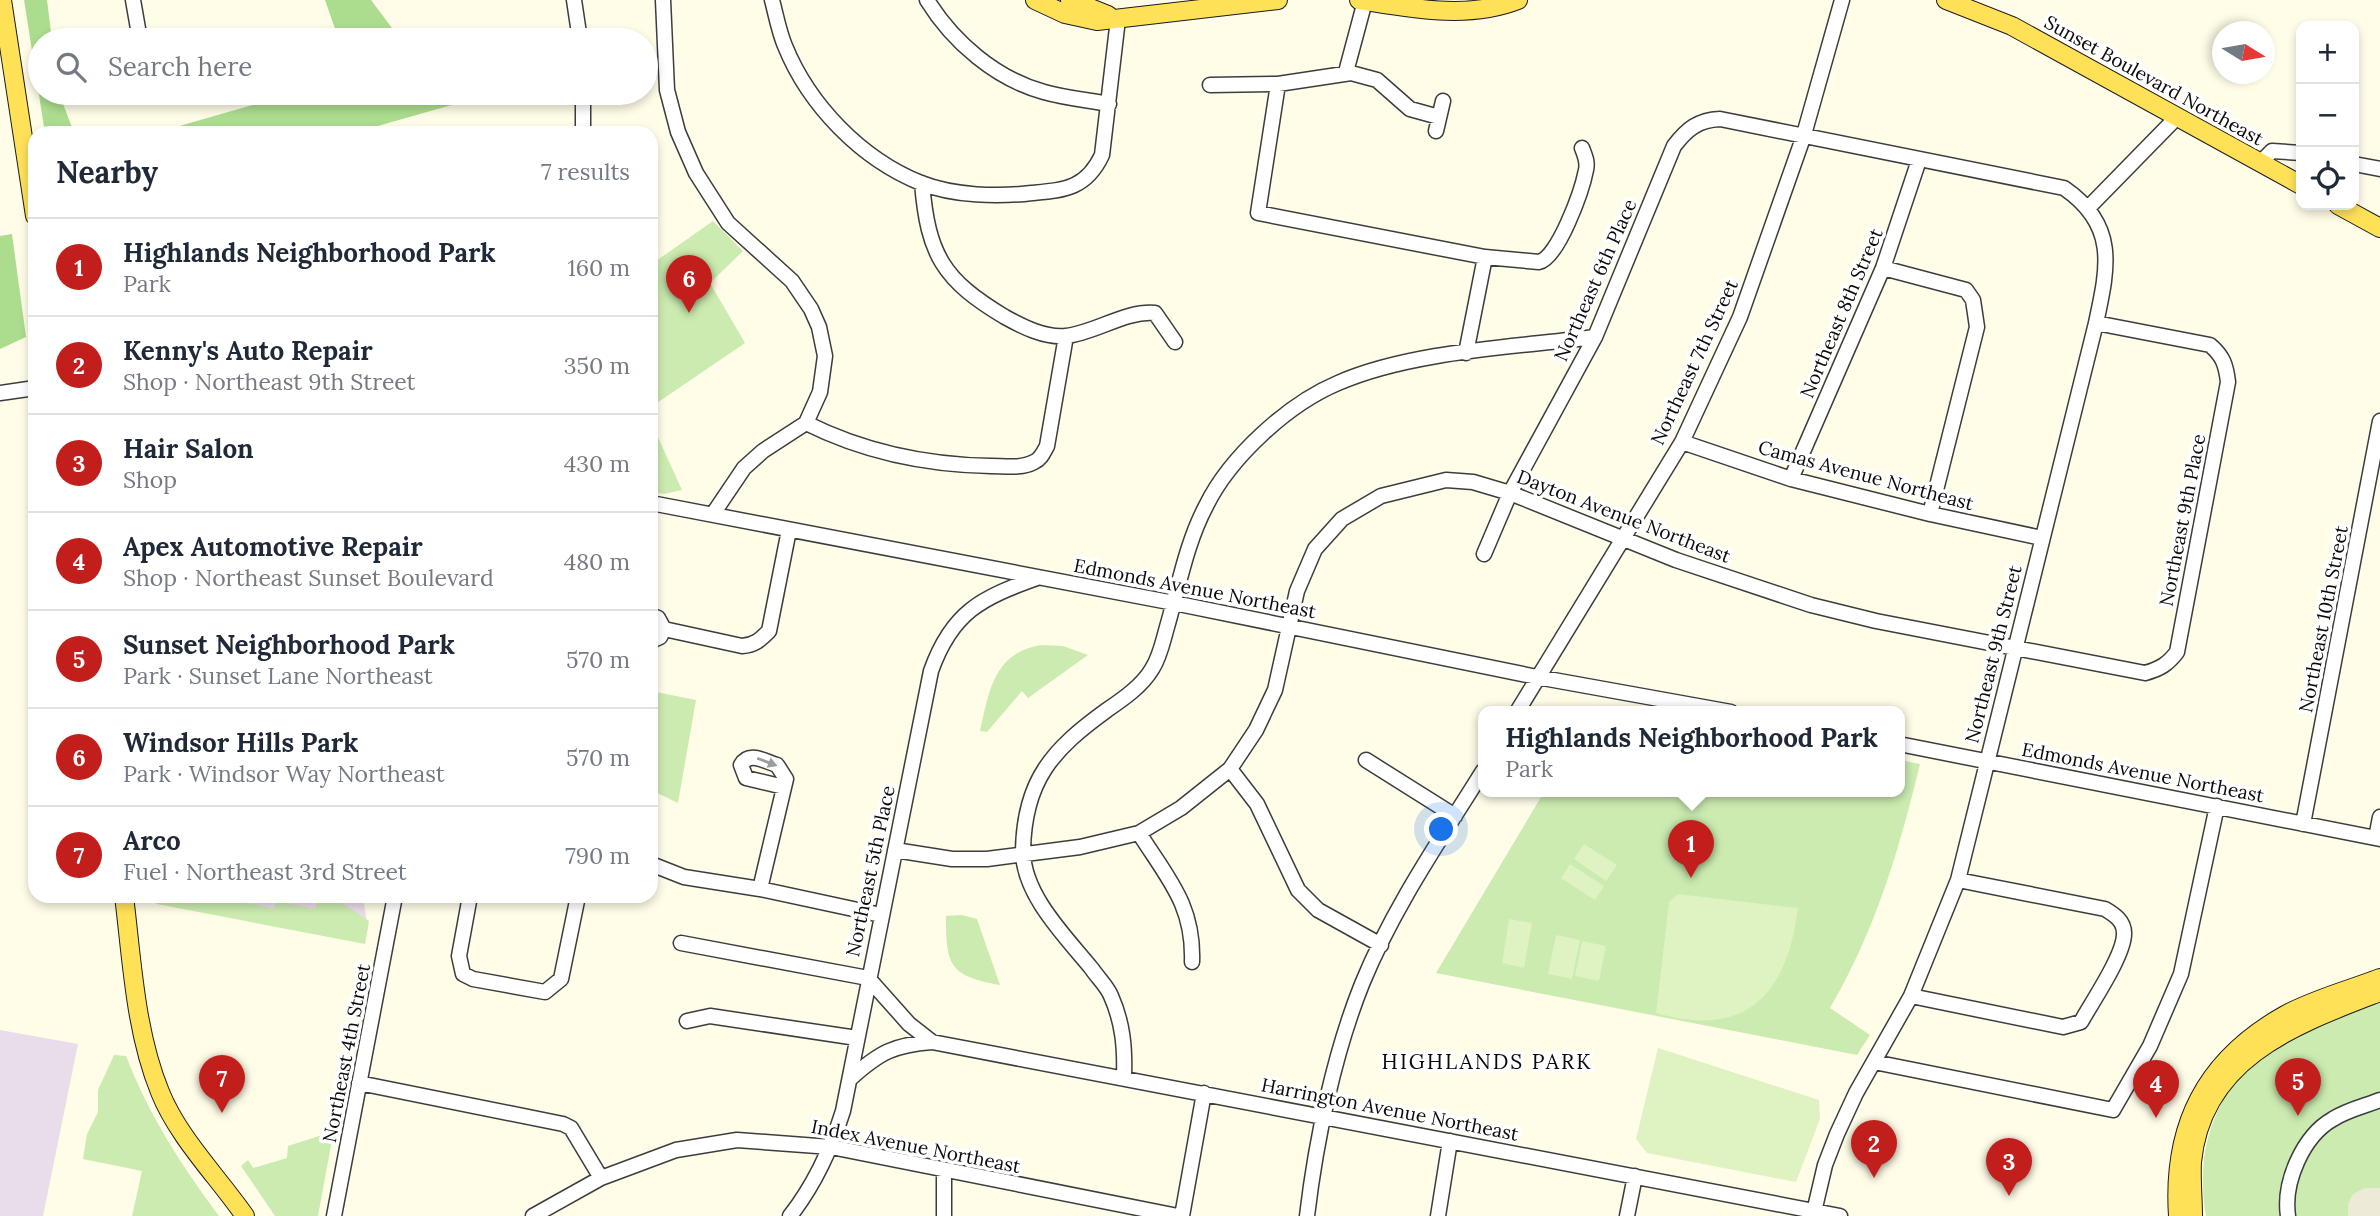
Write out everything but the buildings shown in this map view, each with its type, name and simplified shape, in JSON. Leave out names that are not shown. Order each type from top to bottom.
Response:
[{"type":"main road","points":[[2,0],[28,170]]},
{"type":"main road","points":[[1035,0],[1084,20],[1118,19],[1278,0]]},
{"type":"main road","points":[[1070,0],[1118,19]]},
{"type":"main road","points":[[1359,0],[1432,10],[1464,10],[1518,0]]},
{"type":"main road","name":"Sunset Boulevard Northeast","points":[[1946,0],[2012,26],[2296,181]]},
{"type":"main road","points":[[2347,210],[2380,228]]},
{"type":"main road","points":[[125,903],[145,1049],[160,1093],[179,1126],[245,1216]]},
{"type":"main road","points":[[2178,1216],[2179,1151],[2197,1102],[2227,1059],[2264,1028],[2288,1014],[2380,978]]},
{"type":"main road","points":[[2195,1148],[2209,1108],[2220,1089],[2254,1053],[2294,1026],[2380,992]]},
{"type":"main road","points":[[2193,1216],[2193,1140],[2200,1111],[2197,1102]]},
{"type":"street","points":[[133,0],[138,28]]},
{"type":"street","points":[[574,0],[578,28]]},
{"type":"street","points":[[663,0],[667,90],[678,132],[696,173],[728,223],[792,281],[819,327],[825,356],[820,392],[806,423],[763,451],[744,468],[713,514]]},
{"type":"street","points":[[772,0],[785,46],[812,96],[844,134],[883,162],[922,183],[1008,196],[1069,189],[1097,166],[1102,155],[1118,19]]},
{"type":"street","points":[[927,0],[950,32],[969,50],[1012,79],[1046,93],[1109,104]]},
{"type":"street","name":"Northeast 7th Street","points":[[1520,706],[1682,442],[1740,317],[1803,138],[1842,0]]},
{"type":"street","points":[[1346,72],[1365,1]]},
{"type":"street","points":[[1210,85],[1278,84],[1346,72],[1371,77],[1410,109],[1437,124],[1443,101]]},
{"type":"street","points":[[1278,84],[1258,213],[1485,257],[1531,263],[1546,260],[1556,249],[1587,169],[1582,148]]},
{"type":"street","points":[[583,105],[583,126]]},
{"type":"street","points":[[2088,208],[2178,116]]},
{"type":"street","name":"Northeast 6th Place","points":[[1484,554],[1510,493],[1595,337],[1674,146],[1684,133],[1705,120],[1720,119],[1803,138],[2064,188],[2088,208]]},
{"type":"street","points":[[2261,162],[2272,151],[2296,153]]},
{"type":"street","name":"Northeast 8th Street","points":[[1791,479],[1883,268],[1919,160]]},
{"type":"street","points":[[2359,165],[2380,169]]},
{"type":"street","points":[[922,183],[929,235],[950,278],[977,300],[1034,331],[1066,336],[1149,312],[1160,318],[1174,342]]},
{"type":"street","name":"Northeast 9th Street","points":[[1814,1213],[1837,1135],[1911,996],[1958,880],[1985,760],[2096,323],[2107,258],[2099,225],[2088,208]]},
{"type":"street","points":[[1466,353],[1485,257]]},
{"type":"street","points":[[1883,268],[1966,290],[1976,313],[1977,327],[1930,514]]},
{"type":"street","name":"Northeast 9th Place","points":[[2015,646],[2145,673],[2168,663],[2177,652],[2228,382],[2226,367],[2221,354],[2210,345],[2096,323]]},
{"type":"street","points":[[806,423],[857,446],[916,460],[955,465],[1022,467],[1041,457],[1047,446],[1066,336]]},
{"type":"street","points":[[1125,1077],[1125,1044],[1110,993],[1041,904],[1029,877],[1023,853],[1027,811],[1044,771],[1068,738],[1131,693],[1152,670],[1174,603],[1189,544],[1206,504],[1227,472],[1272,426],[1337,383],[1394,366],[1466,353],[1595,337]]},
{"type":"street","points":[[0,393],[28,389]]},
{"type":"street","name":"Northeast 10th Street","points":[[2303,824],[2380,421]]},
{"type":"street","name":"Camas Avenue Northeast","points":[[1682,442],[1791,479],[1930,514],[2042,538]]},
{"type":"street","name":"Dayton Avenue Northeast","points":[[895,850],[952,859],[987,859],[1080,847],[1139,833],[1181,808],[1230,769],[1256,730],[1275,690],[1297,591],[1315,549],[1342,519],[1381,496],[1446,480],[1473,482],[1510,493],[1623,539],[1811,605],[1876,621],[2015,646]]},
{"type":"street","name":"Edmonds Avenue Northeast","points":[[658,504],[1174,603],[1537,677],[1698,706]]},
{"type":"street","points":[[658,618],[664,629],[742,646],[754,645],[769,631],[789,530]]},
{"type":"street","name":"Northeast 5th Place","points":[[790,1216],[809,1191],[831,1147],[852,1078],[880,915],[931,671],[940,643],[968,610],[984,599],[1039,578]]},
{"type":"street","points":[[658,637],[664,629]]},
{"type":"street","name":"Edmonds Avenue Northeast","points":[[1905,745],[2378,838]]},
{"type":"street","points":[[1366,760],[1455,816]]},
{"type":"street","points":[[1230,769],[1256,804],[1298,890],[1318,911],[1381,944]]},
{"type":"street","points":[[1307,1216],[1337,1058],[1350,1018],[1381,944],[1415,880],[1478,779]]},
{"type":"street","points":[[760,889],[784,787]]},
{"type":"street","points":[[1874,1062],[2113,1110],[2150,1046],[2181,974],[2217,806]]},
{"type":"street","points":[[2378,838],[2380,817]]},
{"type":"street","points":[[1139,833],[1181,900],[1193,932],[1192,962]]},
{"type":"street","points":[[658,867],[684,877],[760,889],[880,915]]},
{"type":"street","points":[[1911,996],[2063,1027],[2081,1021],[2118,953],[2124,934],[2120,919],[2105,909],[1958,880]]},
{"type":"street","name":"Northeast 4th Street","points":[[334,1216],[394,903]]},
{"type":"street","points":[[469,903],[459,956],[463,974],[473,979],[545,992],[561,979],[577,903]]},
{"type":"street","points":[[681,943],[868,978]]},
{"type":"street","name":"Harrington Avenue Northeast","points":[[868,978],[909,1024],[932,1042]]},
{"type":"street","points":[[687,1021],[710,1016],[858,1038]]},
{"type":"street","name":"Harrington Avenue Northeast","points":[[852,1078],[886,1051],[901,1045],[932,1042],[1840,1216]]},
{"type":"street","points":[[359,1083],[563,1124],[571,1128],[601,1178]]},
{"type":"street","points":[[1180,1216],[1204,1093]]},
{"type":"street","points":[[2288,1216],[2289,1189],[2302,1152],[2332,1119],[2380,1100]]},
{"type":"street","name":"Index Avenue Northeast","points":[[533,1216],[601,1178],[676,1150],[737,1140],[831,1147],[1180,1216]]},
{"type":"street","points":[[1438,1216],[1451,1141]]},
{"type":"street","points":[[944,1170],[944,1216]]},
{"type":"street","points":[[1627,1216],[1634,1176]]},
{"type":"shaded area","points":[[229,903],[364,903],[368,930]]},
{"type":"shaded area","points":[[0,1030],[78,1044],[43,1216],[0,1216]]},
{"type":"shaded area","points":[[2365,1188],[2380,1188],[2380,1216],[2348,1216],[2348,1204],[2353,1194]]},
{"type":"green space","points":[[24,0],[47,0],[50,28],[28,28]]},
{"type":"green space","points":[[325,0],[371,0],[392,28],[335,28]]},
{"type":"green space","points":[[41,105],[64,105],[71,126],[44,126]]},
{"type":"green space","points":[[252,105],[452,105],[378,126],[179,126]]},
{"type":"green space","points":[[713,221],[743,251],[710,283],[745,343],[658,402],[658,260]]},
{"type":"green space","points":[[12,234],[26,337],[0,349],[0,236]]},
{"type":"green space","points":[[658,437],[682,490],[658,493]]},
{"type":"green space","points":[[1041,645],[1063,646],[1088,655],[1028,698],[1022,691],[987,732],[980,731],[991,688],[1003,665],[1025,649]]},
{"type":"green space","points":[[658,692],[696,700],[678,803],[658,793]]},
{"type":"green space","points":[[1905,761],[1920,764],[1903,828],[1873,920],[1830,1008],[1870,1035],[1857,1055],[1436,973],[1541,797],[1905,797]]},
{"type":"green space","points":[[1584,844],[1617,865],[1606,881],[1574,859]]},
{"type":"green space","points":[[1570,864],[1604,886],[1595,900],[1561,878]]},
{"type":"green space","points":[[1678,894],[1798,908],[1784,965],[1772,986],[1757,1003],[1738,1014],[1715,1020],[1687,1020],[1656,1013],[1669,902]]},
{"type":"green space","points":[[249,903],[274,909],[276,903],[286,903],[315,909],[317,903],[342,903],[369,921],[365,944],[157,904]]},
{"type":"green space","points":[[962,915],[977,919],[1000,985],[970,977],[954,965],[947,946],[946,916]]},
{"type":"green space","points":[[1509,919],[1532,923],[1524,968],[1502,963]]},
{"type":"green space","points":[[1556,935],[1580,940],[1572,979],[1548,974]]},
{"type":"green space","points":[[1582,941],[1606,946],[1599,981],[1575,976]]},
{"type":"green space","points":[[2380,1001],[2380,1216],[2206,1216],[2203,1188],[2208,1137],[2228,1092],[2244,1072],[2285,1037],[2318,1022]]},
{"type":"green space","points":[[1658,1048],[1819,1100],[1820,1119],[1796,1182],[1647,1153],[1636,1139]]},
{"type":"green space","points":[[114,1055],[126,1056],[167,1139],[219,1216],[132,1216],[142,1171],[83,1159],[87,1134],[98,1112],[98,1090]]},
{"type":"green space","points":[[322,1135],[331,1136],[332,1140],[318,1216],[275,1216],[241,1166],[248,1160],[253,1168],[287,1158],[288,1146]]},
{"type":"place","name":"Windsor Hills Park","points":[[689,313]]},
{"type":"place","name":"Highlands Neighborhood Park","points":[[1691,878]]},
{"type":"place","name":"Arco","points":[[222,1113]]},
{"type":"place","name":"Sunset Neighborhood Park","points":[[2298,1116]]},
{"type":"place","name":"Apex Automotive Repair","points":[[2156,1118]]},
{"type":"place","name":"Kenny's Auto Repair","points":[[1874,1178]]},
{"type":"place","name":"Hair Salon","points":[[2009,1196]]},
{"type":"district","name":"HIGHLANDS PARK","points":[[1487,1061]]}]
